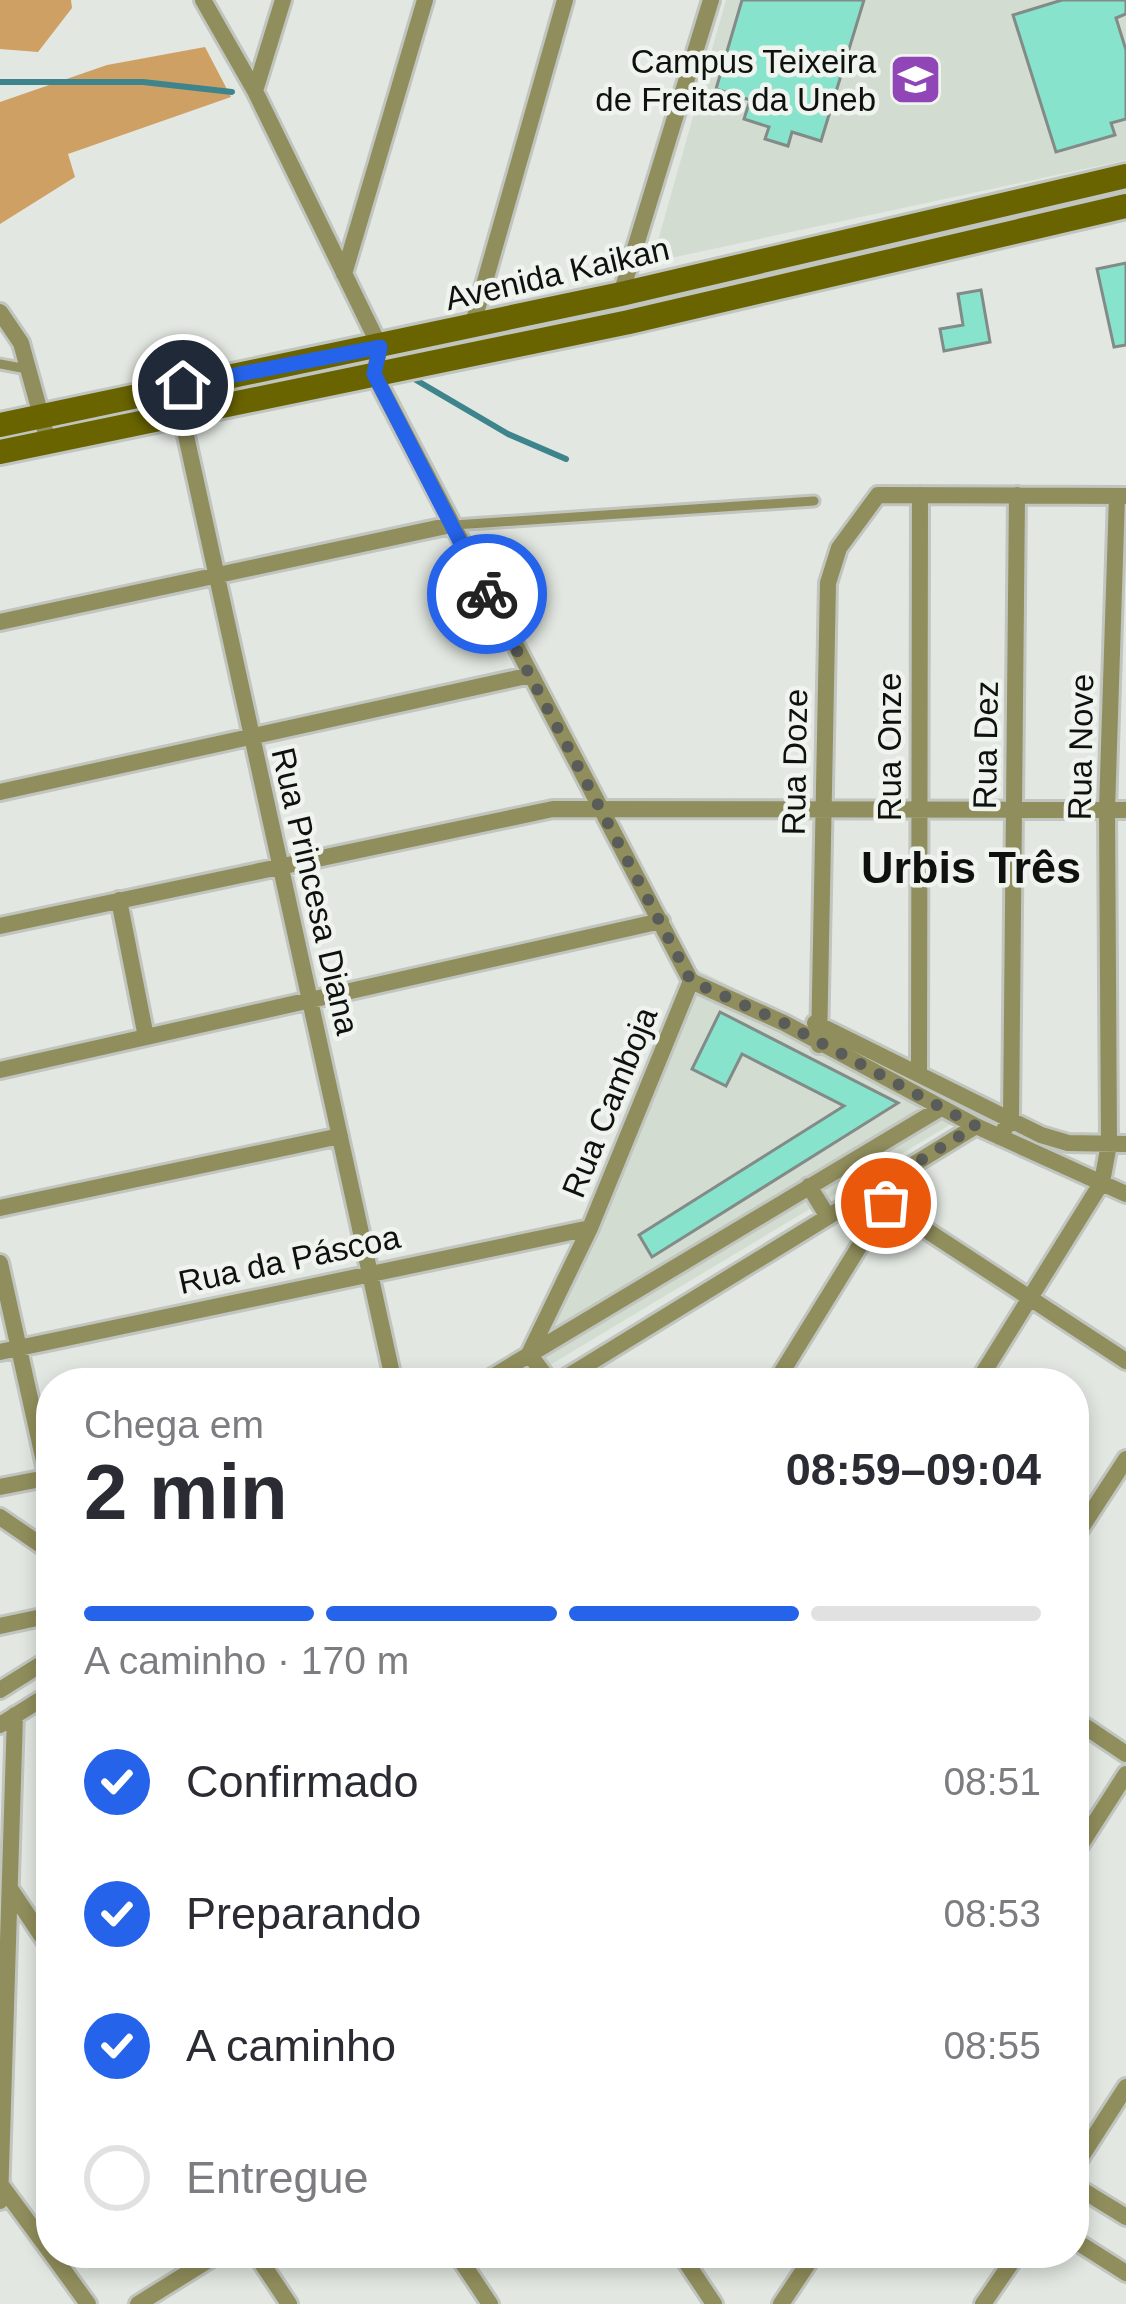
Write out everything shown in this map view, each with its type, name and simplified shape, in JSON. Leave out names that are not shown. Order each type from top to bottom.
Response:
[{"type":"street","name":"Rua Camboja","points":[[203,0],[255,91],[344,274],[377,361],[451,525],[691,981],[590,1228],[529,1354]]},
{"type":"street","points":[[255,91],[283,0]]},
{"type":"street","points":[[344,274],[425,0]]},
{"type":"street","points":[[472,327],[566,0]]},
{"type":"street","points":[[621,294],[711,0]]},
{"type":"street","name":"Avenida Kaikan","points":[[0,425],[45,429],[181,412],[377,361],[472,327],[1126,176]]},
{"type":"street","name":"Avenida Kaikan","points":[[0,452],[45,429],[377,361],[851,273],[1126,206]]},
{"type":"street","points":[[0,312],[14,327],[45,429]]},
{"type":"street","name":"Rua Princesa Diana","points":[[181,412],[391,1368]]},
{"type":"street","name":"Rua Doze","points":[[819,1045],[828,584],[839,548],[878,495],[920,495]]},
{"type":"street","points":[[920,495],[1122,496]]},
{"type":"street","name":"Rua Onze","points":[[920,495],[920,1071]]},
{"type":"street","name":"Rua Dez","points":[[1000,1137],[1011,1118],[1017,495]]},
{"type":"street","name":"Rua Nove","points":[[1102,1182],[1118,1144],[1122,496]]},
{"type":"street","points":[[0,622],[451,525]]},
{"type":"street","points":[[0,792],[531,675]]},
{"type":"street","points":[[0,926],[553,809],[1117,810]]},
{"type":"street","points":[[119,900],[146,1037]]},
{"type":"street","points":[[0,1070],[661,921]]},
{"type":"street","points":[[691,981],[784,1023],[976,1126],[1126,1194]]},
{"type":"street","points":[[784,1023],[820,1023],[1068,1143],[1118,1144]]},
{"type":"street","points":[[506,1368],[941,1108]]},
{"type":"street","points":[[579,1368],[976,1126]]},
{"type":"street","points":[[0,1208],[340,1136]]},
{"type":"street","points":[[784,1368],[906,1169]]},
{"type":"street","points":[[986,1368],[1102,1182]]},
{"type":"street","points":[[809,1186],[828,1217]]},
{"type":"street","points":[[868,1192],[1126,1361]]},
{"type":"street","name":"Rua da Páscoa","points":[[9,1350],[590,1228]]},
{"type":"street","points":[[0,1263],[9,1350],[36,1437]]},
{"type":"street","points":[[529,1354],[541,1368]]},
{"type":"street","points":[[1089,1516],[1126,1460]]},
{"type":"street","points":[[0,1487],[36,1483]]},
{"type":"street","points":[[0,1517],[36,1542]]},
{"type":"street","points":[[0,1626],[36,1618]]},
{"type":"street","points":[[0,1690],[36,1667]]},
{"type":"street","points":[[0,2201],[10,1890],[7,1720],[36,1702]]},
{"type":"street","points":[[1089,1729],[1126,1754]]},
{"type":"street","points":[[1089,1832],[1126,1774]]},
{"type":"street","points":[[10,1890],[36,1928]]},
{"type":"street","points":[[1089,2144],[1126,2086]]},
{"type":"street","points":[[2,2185],[36,2232]]},
{"type":"street","points":[[1089,2194],[1126,2217]]},
{"type":"street","points":[[1089,2250],[1126,2273]]},
{"type":"street","points":[[62,2268],[88,2304]]},
{"type":"street","points":[[139,2304],[196,2268]]},
{"type":"street","points":[[265,2268],[289,2304]]},
{"type":"street","points":[[466,2268],[490,2304]]},
{"type":"street","points":[[690,2268],[714,2304]]},
{"type":"street","points":[[781,2304],[805,2268]]},
{"type":"street","points":[[983,2304],[1008,2268]]},
{"type":"lane","points":[[0,364],[27,369]]},
{"type":"lane","points":[[451,525],[814,501]]},
{"type":"shaded area","points":[[0,0],[71,0],[72,8],[38,52],[0,49]]},
{"type":"shaded area","name":"Campus Teixeira de Freitas da Uneb","points":[[726,0],[1126,0],[1126,160],[652,262]]},
{"type":"shaded area","points":[[205,47],[231,97],[68,154],[75,177],[0,224],[0,102],[107,65]]},
{"type":"shaded area","points":[[696,969],[976,1109],[545,1368],[526,1368]]},
{"type":"building","points":[[742,0],[864,0],[821,141],[792,132],[788,146],[765,139],[769,127],[744,119],[750,100],[716,89]]},
{"type":"building","points":[[1062,0],[1126,0],[1126,14],[1116,18],[1126,50],[1126,119],[1111,123],[1115,135],[1056,152],[1013,15]]},
{"type":"building","points":[[1126,263],[1126,345],[1114,347],[1097,269]]},
{"type":"building","points":[[981,290],[990,342],[944,351],[940,329],[963,325],[958,294]]},
{"type":"building","points":[[720,1012],[898,1103],[652,1257],[639,1235],[844,1106],[742,1054],[726,1086],[692,1069]]},
{"type":"waterway","points":[[0,82],[143,82],[232,92]]},
{"type":"waterway","points":[[416,380],[508,434],[566,459]]},
{"type":"way so far","points":[[487,594],[691,981],[784,1023],[976,1126],[906,1169],[886,1203]]},
{"type":"place","name":"Campus Teixeira de Freitas da Uneb","points":[[915,80]]},
{"type":"district","name":"Urbis Três","points":[[971,867]]},
{"type":"route","points":[[183,385],[380,347],[374,374],[487,594]]}]
